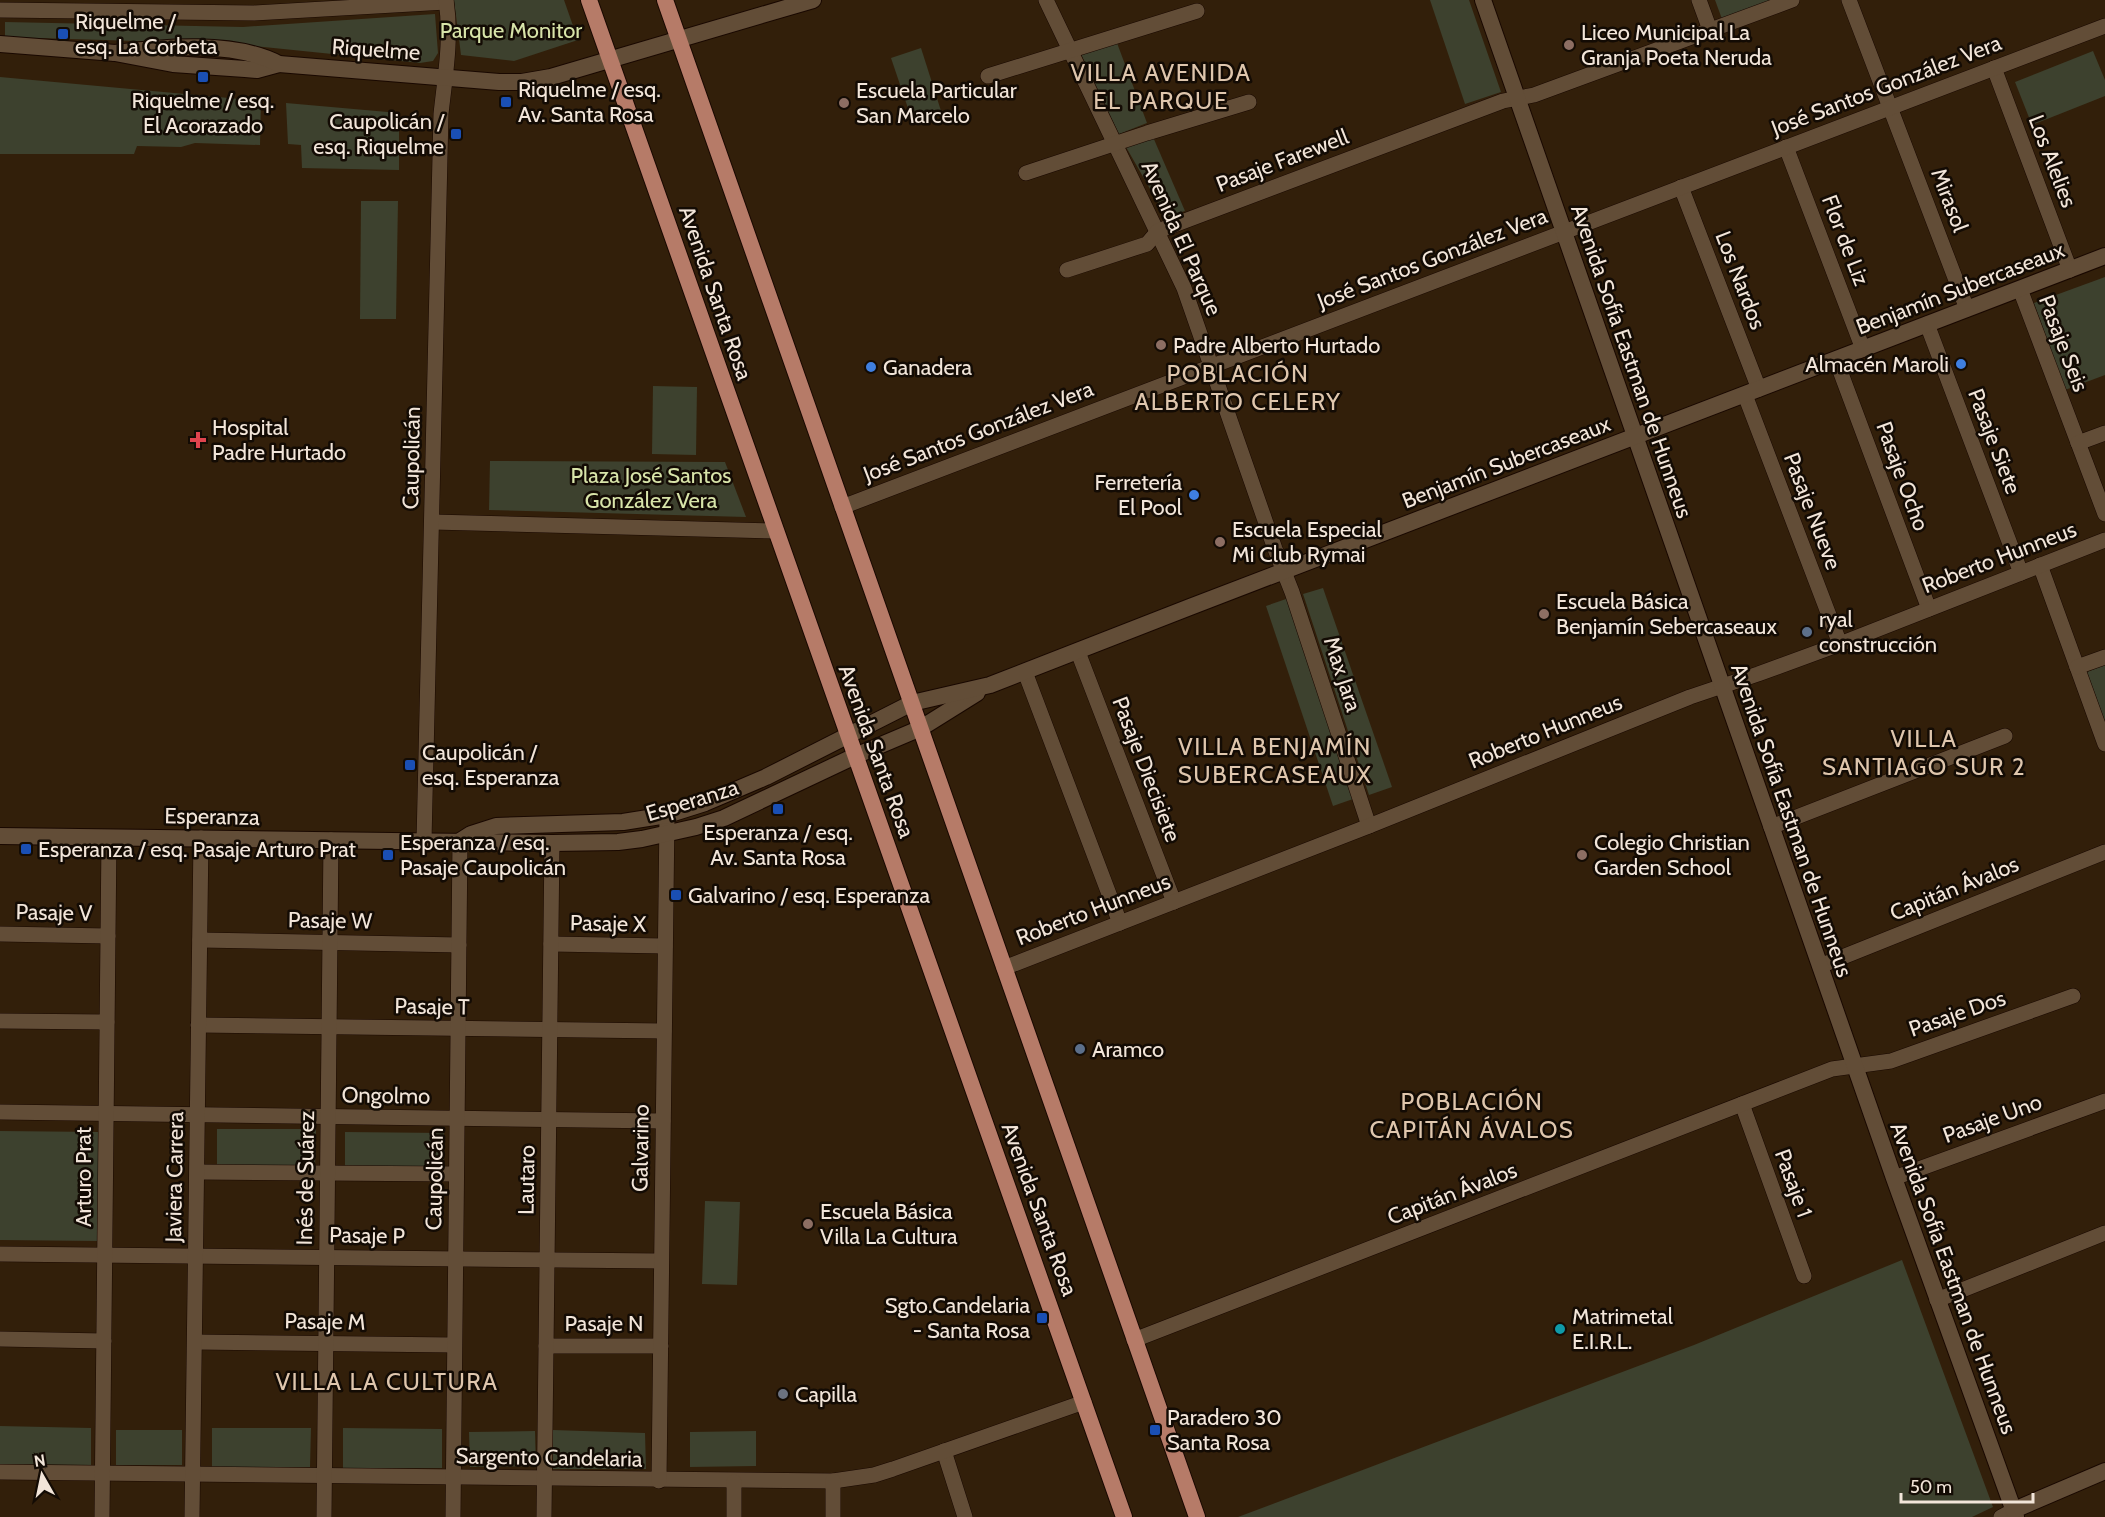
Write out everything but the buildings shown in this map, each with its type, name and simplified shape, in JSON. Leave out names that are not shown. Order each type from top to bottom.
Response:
[{"type":"main road","name":"Avenida Santa Rosa","points":[[589,0],[1124,1517]]},
{"type":"main road","name":"Avenida Santa Rosa","points":[[665,0],[1197,1517]]},
{"type":"street","name":"Riquelme","points":[[0,44],[115,53],[173,64],[257,70],[279,64],[522,82],[551,77],[609,58],[679,41],[813,0]]},
{"type":"street","name":"Avenida El Parque","points":[[1046,0],[1184,288],[1284,571]]},
{"type":"street","name":"Avenida Sofía Eastman de Hunneus","points":[[1483,0],[1937,1299],[2010,1515]]},
{"type":"street","points":[[1699,0],[1710,30]]},
{"type":"street","name":"Pasaje Farewell","points":[[1067,270],[1148,244],[1158,231],[1503,101],[1534,95],[1792,0]]},
{"type":"street","name":"Mirasol","points":[[1849,0],[1967,309]]},
{"type":"street","name":"Riquelme","points":[[0,10],[254,7],[446,1]]},
{"type":"street","name":"Caupolicán","points":[[424,841],[441,114],[448,56],[449,23],[446,1]]},
{"type":"street","points":[[988,76],[1197,11]]},
{"type":"street","points":[[2102,27],[2105,43]]},
{"type":"street","name":"José Santos González Vera","points":[[842,507],[2102,27]]},
{"type":"street","name":"Los Alelies","points":[[1994,68],[2070,270]]},
{"type":"street","points":[[1026,173],[1249,102]]},
{"type":"street","name":"Flor de Liz","points":[[1786,147],[1863,349]]},
{"type":"street","name":"Los Nardos","points":[[1681,187],[1752,392]]},
{"type":"street","name":"Benjamín Subercaseaux","points":[[912,703],[990,685],[1025,672],[2105,256]]},
{"type":"street","name":"Pasaje Seis","points":[[2020,289],[2105,514]]},
{"type":"street","name":"Pasaje Siete","points":[[1927,324],[2021,573]]},
{"type":"street","name":"Pasaje Ocho","points":[[1836,360],[1929,609]]},
{"type":"street","name":"Pasaje Nueve","points":[[1752,392],[1840,644]]},
{"type":"street","points":[[2078,443],[2105,433]]},
{"type":"street","points":[[433,522],[776,531]]},
{"type":"street","name":"Roberto Hunneus","points":[[1004,968],[1369,826],[1690,697],[1840,644],[2105,540]]},
{"type":"street","points":[[2040,565],[2077,667],[2102,727],[2105,744]]},
{"type":"street","name":"Max Jara","points":[[1284,571],[1369,826]]},
{"type":"street","name":"Pasaje Diecisiete","points":[[1078,652],[1174,902]]},
{"type":"street","points":[[2077,667],[2105,657]]},
{"type":"street","points":[[1025,672],[1120,923]]},
{"type":"street","name":"Benjamín Subercaseaux","points":[[921,728],[990,685]]},
{"type":"street","name":"Esperanza","points":[[460,841],[471,834],[496,826],[623,822],[667,815],[734,791],[912,703]]},
{"type":"street","name":"Esperanza","points":[[0,836],[618,842],[696,827],[746,809],[855,756],[921,728]]},
{"type":"street","points":[[1771,827],[2005,736]]},
{"type":"street","name":"Galvarino","points":[[659,1481],[667,815]]},
{"type":"street","name":"Arturo Prat","points":[[102,1517],[109,837]]},
{"type":"street","name":"Javiera Carrera","points":[[192,1517],[201,838]]},
{"type":"street","name":"Inés de Suárez","points":[[324,1517],[331,840]]},
{"type":"street","name":"Caupolicán","points":[[453,1517],[460,841]]},
{"type":"street","name":"Lautaro","points":[[544,1517],[552,843]]},
{"type":"street","name":"Capitán Ávalos","points":[[1820,966],[2105,852]]},
{"type":"street","name":"Pasaje V","points":[[0,934],[108,936]]},
{"type":"street","name":"Pasaje W","points":[[200,940],[459,945]]},
{"type":"street","name":"Pasaje X","points":[[551,944],[665,946]]},
{"type":"street","name":"Pasaje Dos","points":[[1854,1065],[1891,1060],[2073,996]]},
{"type":"street","points":[[0,1021],[107,1022]]},
{"type":"street","name":"Pasaje T","points":[[198,1025],[664,1031]]},
{"type":"street","name":"Capitán Ávalos","points":[[1134,1340],[1832,1069],[1854,1065]]},
{"type":"street","name":"Pasaje Uno","points":[[1894,1178],[2105,1101]]},
{"type":"street","name":"Pasaje 1","points":[[1742,1104],[1804,1276]]},
{"type":"street","name":"Ongolmo","points":[[0,1112],[663,1121]]},
{"type":"street","points":[[196,1172],[327,1175],[456,1174]]},
{"type":"street","points":[[1937,1299],[2105,1233]]},
{"type":"street","name":"Pasaje P","points":[[0,1254],[662,1261]]},
{"type":"street","points":[[0,1339],[104,1341]]},
{"type":"street","name":"Pasaje M","points":[[195,1342],[454,1345]]},
{"type":"street","name":"Pasaje N","points":[[546,1346],[661,1346]]},
{"type":"street","name":"Sargento Candelaria","points":[[0,1472],[734,1482],[833,1481],[874,1475],[1084,1402]]},
{"type":"street","points":[[944,1451],[965,1517]]},
{"type":"street","points":[[2010,1515],[2105,1471]]},
{"type":"street","points":[[833,1481],[833,1517]]},
{"type":"street","points":[[734,1482],[734,1517]]},
{"type":"green space","name":"Parque Monitor","points":[[454,0],[564,0],[578,40],[514,61],[461,55]]},
{"type":"green space","points":[[1430,0],[1469,0],[1501,92],[1465,104]]},
{"type":"green space","points":[[1715,0],[1774,0],[1722,19]]},
{"type":"green space","points":[[435,14],[438,53],[433,61],[420,63],[235,44],[5,37],[5,22],[243,27]]},
{"type":"green space","points":[[1117,43],[1147,123],[1119,134],[1081,54]]},
{"type":"green space","points":[[921,48],[942,114],[913,123],[891,58]]},
{"type":"green space","points":[[2093,51],[2105,80],[2105,96],[2032,125],[2015,82]]},
{"type":"green space","points":[[0,77],[261,101],[260,145],[195,143],[181,147],[137,146],[134,154],[0,154]]},
{"type":"green space","points":[[286,103],[399,113],[399,170],[302,168],[301,145],[288,144]]},
{"type":"green space","points":[[1153,137],[1185,211],[1166,217],[1126,147]]},
{"type":"green space","points":[[361,201],[398,201],[396,319],[360,319]]},
{"type":"green space","points":[[2105,277],[2105,375],[2065,390],[2034,303]]},
{"type":"green space","points":[[653,386],[697,387],[696,455],[652,454]]},
{"type":"green space","name":"Plaza José Santos González Vera","points":[[490,461],[725,462],[746,517],[489,510]]},
{"type":"green space","points":[[1323,588],[1392,787],[1369,795],[1303,594]]},
{"type":"green space","points":[[1289,598],[1353,799],[1333,806],[1266,606]]},
{"type":"green space","points":[[2105,665],[2105,722],[2087,672]]},
{"type":"green space","points":[[217,1129],[316,1129],[315,1169],[217,1169]]},
{"type":"green space","points":[[0,1131],[99,1132],[98,1241],[0,1240]]},
{"type":"green space","points":[[345,1132],[444,1133],[444,1172],[345,1172]]},
{"type":"green space","points":[[705,1201],[740,1202],[737,1285],[702,1284]]},
{"type":"green space","points":[[1902,1260],[1993,1507],[1972,1517],[1238,1517],[1694,1345]]},
{"type":"green space","points":[[0,1426],[91,1428],[91,1465],[0,1464]]},
{"type":"green space","points":[[212,1428],[311,1428],[310,1467],[212,1467]]},
{"type":"green space","points":[[343,1428],[442,1429],[442,1468],[343,1468]]},
{"type":"green space","points":[[116,1430],[182,1430],[182,1465],[116,1465]]},
{"type":"green space","points":[[553,1430],[645,1433],[646,1469],[553,1469]]},
{"type":"green space","points":[[535,1431],[536,1466],[470,1467],[469,1432]]},
{"type":"green space","points":[[756,1431],[756,1466],[690,1467],[690,1432]]},
{"type":"place","name":"Riquelme / esq. La Corbeta","points":[[63,34]]},
{"type":"place","name":"Liceo Municipal La Granja Poeta Neruda","points":[[1569,45]]},
{"type":"place","name":"Riquelme / esq. El Acorazado","points":[[203,77]]},
{"type":"place","name":"Riquelme / esq. Av. Santa Rosa","points":[[506,102]]},
{"type":"place","name":"Escuela Particular San Marcelo","points":[[844,103]]},
{"type":"place","name":"Caupolicán / esq. Riquelme","points":[[456,134]]},
{"type":"place","name":"Padre Alberto Hurtado","points":[[1161,345]]},
{"type":"place","name":"Almacén Maroli","points":[[1961,364]]},
{"type":"place","name":"Ganadera","points":[[871,367]]},
{"type":"place","name":"Hospital Padre Hurtado","points":[[198,440]]},
{"type":"place","name":"Ferretería El Pool","points":[[1194,495]]},
{"type":"place","name":"Escuela Especial Mi Club Rymai","points":[[1220,542]]},
{"type":"place","name":"Escuela Básica Benjamín Sebercaseaux","points":[[1544,614]]},
{"type":"place","name":"ryal construcción","points":[[1807,632]]},
{"type":"place","name":"Caupolicán / esq. Esperanza","points":[[410,765]]},
{"type":"place","name":"Esperanza / esq. Av. Santa Rosa","points":[[778,809]]},
{"type":"place","name":"Esperanza / esq. Pasaje Arturo Prat","points":[[26,849]]},
{"type":"place","name":"Esperanza / esq. Pasaje Caupolicán","points":[[388,855]]},
{"type":"place","name":"Colegio Christian Garden School","points":[[1582,855]]},
{"type":"place","name":"Galvarino / esq. Esperanza","points":[[676,895]]},
{"type":"place","name":"Aramco","points":[[1080,1049]]},
{"type":"place","name":"Escuela Básica Villa La Cultura","points":[[808,1224]]},
{"type":"place","name":"Sgto.Candelaria - Santa Rosa","points":[[1042,1318]]},
{"type":"place","name":"Matrimetal E.I.R.L.","points":[[1560,1329]]},
{"type":"place","name":"Capilla","points":[[783,1394]]},
{"type":"place","name":"Paradero 30 Santa Rosa","points":[[1155,1430]]},
{"type":"district","name":"VILLA AVENIDA EL PARQUE","points":[[1161,87]]},
{"type":"district","name":"POBLACIÓN ALBERTO CELERY","points":[[1238,388]]},
{"type":"district","name":"VILLA SANTIAGO SUR 2","points":[[1924,753]]},
{"type":"district","name":"VILLA BENJAMÍN SUBERCASEAUX","points":[[1275,761]]},
{"type":"district","name":"POBLACIÓN CAPITÁN ÁVALOS","points":[[1472,1116]]},
{"type":"district","name":"VILLA LA CULTURA","points":[[387,1382]]}]
